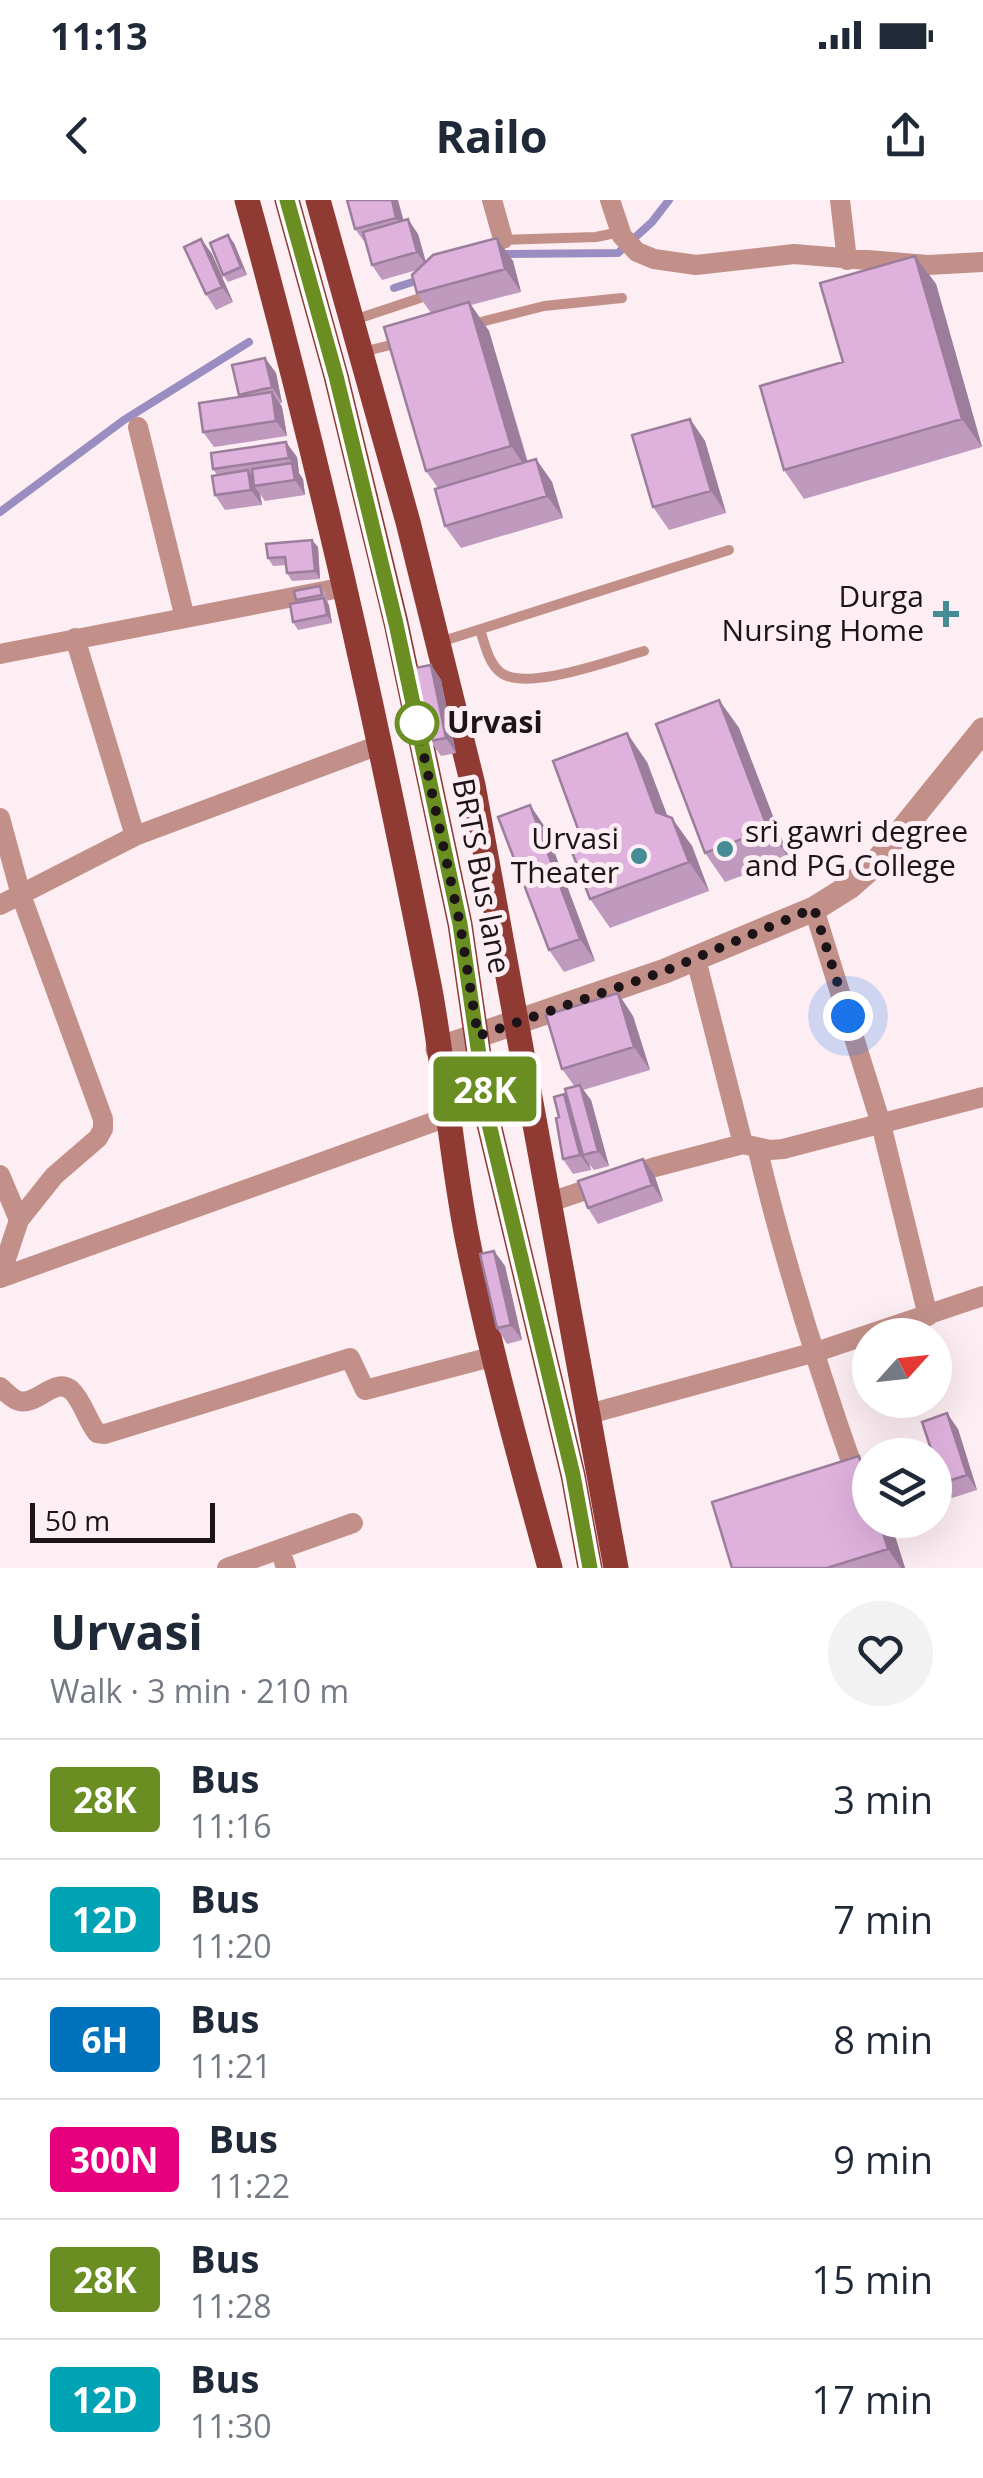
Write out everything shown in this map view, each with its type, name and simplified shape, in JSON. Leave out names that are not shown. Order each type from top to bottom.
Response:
[{"type":"main road","points":[[248,200],[290,353],[345,588],[430,994],[467,1237],[550,1568]]},
{"type":"main road","name":"BRTS Bus lane","points":[[286,200],[336,376],[396,624],[460,924],[486,1102],[573,1475],[590,1568]]},
{"type":"main road","points":[[318,200],[440,642],[473,785],[616,1568]]},
{"type":"street","points":[[492,200],[496,242]]},
{"type":"street","points":[[610,200],[626,240],[654,260],[696,265],[794,254],[928,265],[983,262]]},
{"type":"street","points":[[840,200],[847,260]]},
{"type":"street","points":[[138,427],[186,618]]},
{"type":"street","points":[[0,654],[345,588]]},
{"type":"street","points":[[75,638],[136,836]]},
{"type":"street","points":[[438,1049],[696,959],[814,908],[874,865],[983,730]]},
{"type":"street","points":[[0,906],[136,836],[379,745]]},
{"type":"street","points":[[0,818],[21,896],[103,1129],[98,1138],[54,1176],[20,1220],[0,1278]]},
{"type":"street","points":[[814,908],[882,1124],[928,1316]]},
{"type":"street","points":[[696,959],[812,1353],[852,1465]]},
{"type":"street","points":[[550,1202],[655,1167],[750,1146],[783,1149],[983,1098]]},
{"type":"street","points":[[0,1278],[486,1102]]},
{"type":"street","points":[[0,1176],[20,1220]]},
{"type":"street","points":[[589,1414],[812,1353],[983,1296]]},
{"type":"street","points":[[0,1387],[16,1401],[26,1402],[66,1387],[97,1433],[106,1434],[350,1358],[365,1390],[495,1356]]},
{"type":"street","points":[[227,1568],[283,1559],[353,1523]]},
{"type":"lane","points":[[496,242],[596,237],[626,240]]},
{"type":"lane","points":[[352,320],[429,293],[434,277]]},
{"type":"lane","points":[[454,329],[544,306],[622,298]]},
{"type":"lane","points":[[362,353],[418,338]]},
{"type":"lane","points":[[440,642],[728,550]]},
{"type":"lane","points":[[480,630],[491,660],[502,674],[524,681],[644,652]]},
{"type":"building","points":[[347,200],[392,200],[396,218],[355,229]]},
{"type":"building","points":[[408,219],[417,252],[372,265],[363,232]]},
{"type":"building","points":[[228,235],[241,267],[223,275],[210,243]]},
{"type":"building","points":[[497,238],[505,269],[417,293],[412,275],[433,255]]},
{"type":"building","points":[[201,239],[222,287],[206,294],[184,247]]},
{"type":"building","points":[[915,256],[962,419],[784,470],[760,386],[843,362],[820,283]]},
{"type":"building","points":[[469,302],[511,446],[426,471],[384,327]]},
{"type":"building","points":[[265,358],[272,387],[239,395],[232,365]]},
{"type":"building","points":[[272,392],[276,421],[203,432],[199,403]]},
{"type":"building","points":[[690,419],[711,491],[653,507],[632,435]]},
{"type":"building","points":[[286,442],[289,458],[213,469],[211,453]]},
{"type":"building","points":[[536,459],[547,496],[445,526],[435,489]]},
{"type":"building","points":[[292,463],[295,480],[254,486],[252,469]]},
{"type":"building","points":[[248,470],[251,490],[215,495],[212,476]]},
{"type":"building","points":[[312,540],[315,571],[287,573],[285,557],[268,558],[266,544]]},
{"type":"building","points":[[320,586],[322,595],[296,600],[294,591]]},
{"type":"building","points":[[324,598],[327,615],[293,622],[290,604]]},
{"type":"building","points":[[431,665],[446,738],[430,741],[415,668]]},
{"type":"building","points":[[719,700],[768,829],[705,853],[656,724]]},
{"type":"building","points":[[627,733],[656,812],[672,818],[689,862],[590,899],[572,852],[581,837],[553,761]]},
{"type":"building","points":[[530,805],[580,939],[549,950],[498,817]]},
{"type":"building","points":[[618,993],[634,1047],[562,1069],[546,1015]]},
{"type":"building","points":[[580,1085],[598,1151],[583,1155],[565,1089]]},
{"type":"building","points":[[564,1094],[580,1155],[563,1159],[554,1097]]},
{"type":"building","points":[[643,1159],[652,1185],[588,1208],[578,1181]]},
{"type":"building","points":[[494,1251],[511,1325],[497,1328],[480,1254]]},
{"type":"building","points":[[949,1418],[967,1475],[952,1480],[952,1438],[927,1438],[922,1422]]},
{"type":"building","points":[[852,1458],[852,1538],[885,1538],[888,1549],[827,1568],[732,1568],[712,1502]]},
{"type":"waterway","points":[[502,254],[618,253],[652,222],[669,200]]},
{"type":"waterway","points":[[394,288],[422,279]]},
{"type":"waterway","points":[[0,512],[124,420],[249,342]]},
{"type":"bus line","name":"28K","points":[[287,200],[336,376],[396,624],[460,924],[489,1124],[573,1475],[590,1568]]},
{"type":"place","name":"Durga Nursing Home","points":[[946,614]]},
{"type":"place","name":"Urvasi","points":[[417,723]]},
{"type":"place","name":"sri gawri degree and PG College","points":[[725,849]]},
{"type":"place","name":"Urvasi Theater","points":[[639,856]]},
{"type":"route","points":[[417,723],[460,924],[478,1036],[665,971],[814,908],[848,1016]]}]
